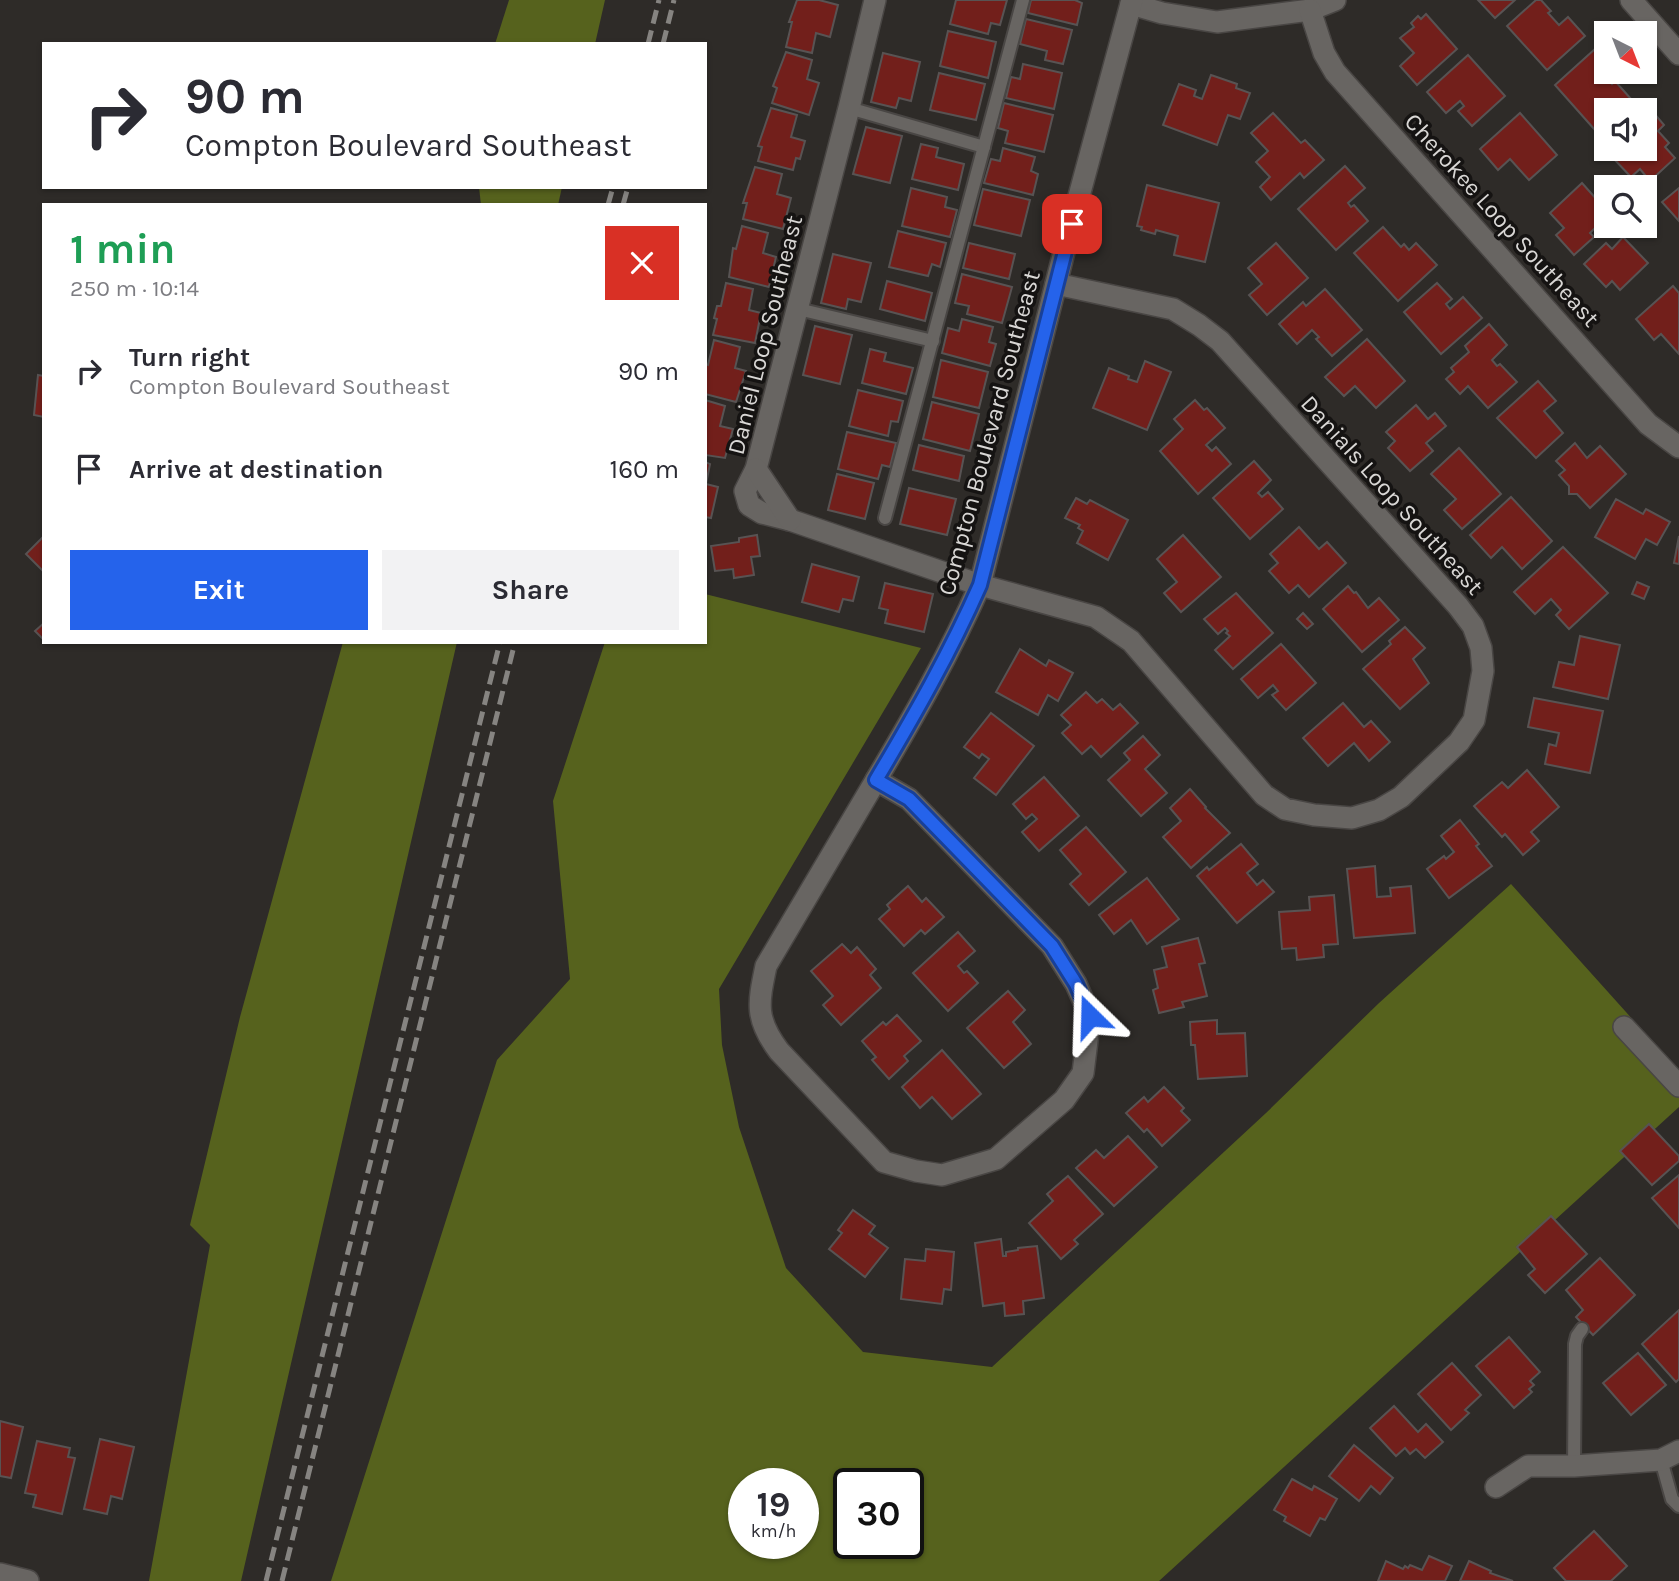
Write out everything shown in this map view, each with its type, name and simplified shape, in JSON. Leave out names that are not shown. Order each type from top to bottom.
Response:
[{"type":"street","name":"Daniel Loop Southeast","points":[[875,0],[756,469],[746,491],[749,505],[762,513],[790,520],[980,585]]},
{"type":"street","points":[[1131,2],[1163,13],[1217,22],[1310,10],[1335,0]]},
{"type":"street","points":[[1631,0],[1679,54]]},
{"type":"street","name":"Compton Boulevard Southeast","points":[[876,780],[909,799],[1052,946],[1076,984],[1090,1016],[1083,1073],[1064,1100],[996,1159],[942,1175],[884,1162],[765,1033],[759,1000],[766,966],[876,780],[927,695],[960,632],[980,585],[1131,2]]},
{"type":"street","name":"Cherokee Loop Southeast","points":[[1310,10],[1324,53],[1335,72],[1648,424],[1679,447]]},
{"type":"street","name":"Danials Loop Southeast","points":[[980,585],[1096,617],[1131,641],[1264,795],[1286,809],[1314,815],[1352,818],[1379,810],[1401,797],[1459,742],[1474,720],[1483,671],[1481,648],[1473,626],[1220,341],[1199,324],[1173,309],[1056,284]]},
{"type":"street","points":[[1624,1027],[1679,1086]]},
{"type":"street","points":[[1496,1487],[1528,1466],[1574,1466],[1670,1455]]},
{"type":"street","points":[[0,1574],[28,1581]]},
{"type":"lane","points":[[885,518],[1023,0]]},
{"type":"lane","points":[[849,108],[984,147]]},
{"type":"lane","points":[[798,309],[933,341]]},
{"type":"lane","points":[[1574,1466],[1575,1344],[1582,1329]]},
{"type":"lane","points":[[1670,1455],[1672,1499],[1679,1506]]},
{"type":"green space","points":[[509,0],[605,0],[595,42],[496,42]]},
{"type":"green space","points":[[479,189],[562,189],[558,203],[481,203]]},
{"type":"green space","points":[[707,594],[921,648],[719,989],[722,1045],[739,1127],[786,1268],[863,1352],[992,1367],[1266,1113],[1379,1003],[1511,884],[1679,1071],[1679,1107],[1159,1581],[331,1581],[497,1060],[570,979],[553,801],[604,644],[707,644]]},
{"type":"green space","points":[[342,644],[457,644],[241,1581],[149,1581],[210,1245],[190,1225],[240,1017]]},
{"type":"building","points":[[797,0],[819,0],[838,5],[830,37],[816,33],[812,53],[786,47],[792,22],[789,22]]},
{"type":"building","points":[[956,0],[1007,0],[1000,25],[991,23],[988,34],[950,24]]},
{"type":"building","points":[[1031,0],[1075,0],[1082,3],[1077,25],[1028,13]]},
{"type":"building","points":[[1478,0],[1515,0],[1495,18]]},
{"type":"building","points":[[1536,0],[1541,0],[1559,25],[1568,17],[1585,36],[1547,70],[1507,26]]},
{"type":"building","points":[[1426,14],[1457,49],[1417,85],[1400,66],[1414,53],[1400,38],[1414,27],[1411,23],[1418,16],[1421,19]]},
{"type":"building","points":[[1026,19],[1072,30],[1063,64],[1045,60],[1047,51],[1020,44]]},
{"type":"building","points":[[948,31],[996,42],[988,78],[940,66]]},
{"type":"building","points":[[1594,50],[1594,84],[1618,84],[1630,98],[1594,98],[1594,129],[1555,85]]},
{"type":"building","points":[[786,52],[812,60],[807,79],[819,83],[809,115],[772,103],[777,88],[773,86]]},
{"type":"building","points":[[883,53],[920,62],[911,101],[899,98],[896,108],[871,102]]},
{"type":"building","points":[[1468,55],[1505,96],[1472,126],[1458,111],[1464,106],[1460,101],[1446,113],[1427,92]]},
{"type":"building","points":[[1023,64],[1062,73],[1054,109],[1006,98],[1011,77],[1020,79]]},
{"type":"building","points":[[939,73],[985,84],[976,120],[930,110]]},
{"type":"building","points":[[1211,75],[1237,84],[1236,88],[1250,93],[1240,119],[1228,115],[1217,145],[1163,125],[1179,84],[1196,90],[1194,96],[1202,99]]},
{"type":"building","points":[[1004,103],[1053,115],[1044,152],[1005,143],[1008,131],[998,128]]},
{"type":"building","points":[[771,108],[797,115],[791,137],[805,141],[800,159],[796,158],[793,170],[758,161],[762,147],[758,146]]},
{"type":"building","points":[[1273,113],[1301,143],[1305,140],[1324,160],[1304,178],[1300,173],[1271,200],[1260,187],[1270,177],[1256,162],[1268,151],[1251,133]]},
{"type":"building","points":[[1520,113],[1557,155],[1529,180],[1510,159],[1498,170],[1480,149]]},
{"type":"building","points":[[1657,117],[1664,125],[1658,131],[1669,143],[1665,147],[1675,158],[1657,175],[1645,175],[1640,169],[1629,175],[1616,161],[1657,161]]},
{"type":"building","points":[[866,127],[902,136],[890,183],[853,174]]},
{"type":"building","points":[[921,144],[938,148],[936,157],[964,164],[958,190],[912,179]]},
{"type":"building","points":[[1003,148],[1035,157],[1031,171],[1038,174],[1033,195],[984,183],[991,159],[1000,161]]},
{"type":"building","points":[[1345,166],[1365,188],[1348,203],[1351,207],[1354,205],[1368,221],[1336,250],[1298,209]]},
{"type":"building","points":[[755,167],[782,174],[777,194],[791,198],[783,229],[743,219],[747,203],[743,203]]},
{"type":"building","points":[[1582,183],[1594,196],[1594,229],[1590,233],[1594,237],[1574,255],[1556,235],[1564,228],[1550,213]]},
{"type":"building","points":[[1147,185],[1219,203],[1205,262],[1174,255],[1178,236],[1156,230],[1155,234],[1137,226]]},
{"type":"building","points":[[911,188],[947,197],[945,207],[957,210],[950,237],[902,226]]},
{"type":"building","points":[[1679,188],[1679,221],[1662,202]]},
{"type":"building","points":[[983,189],[1030,200],[1021,236],[974,225]]},
{"type":"building","points":[[742,226],[768,233],[763,253],[776,257],[769,287],[729,277],[733,248],[736,249]]},
{"type":"building","points":[[1383,227],[1401,247],[1404,244],[1409,250],[1416,243],[1437,265],[1398,301],[1354,253]]},
{"type":"building","points":[[898,231],[946,243],[940,267],[932,264],[928,276],[889,267]]},
{"type":"building","points":[[1624,238],[1648,263],[1620,290],[1612,281],[1606,287],[1584,264],[1606,243],[1612,249]]},
{"type":"building","points":[[969,243],[1015,254],[1009,279],[963,268]]},
{"type":"building","points":[[1276,243],[1308,278],[1267,315],[1249,295],[1262,284],[1248,268]]},
{"type":"building","points":[[833,254],[871,263],[861,302],[848,299],[846,309],[821,303]]},
{"type":"building","points":[[962,274],[1012,287],[1002,323],[967,314],[969,306],[955,303]]},
{"type":"building","points":[[887,281],[932,293],[925,321],[880,309]]},
{"type":"building","points":[[726,283],[753,289],[749,310],[761,313],[755,343],[713,335],[717,306],[721,306]]},
{"type":"building","points":[[1437,283],[1452,299],[1446,304],[1450,309],[1463,297],[1482,318],[1441,354],[1404,312]]},
{"type":"building","points":[[1673,286],[1679,293],[1679,354],[1661,334],[1654,340],[1636,319]]},
{"type":"building","points":[[1325,289],[1362,330],[1332,356],[1316,339],[1319,337],[1312,330],[1297,344],[1279,324],[1303,302],[1306,306]]},
{"type":"building","points":[[962,319],[993,327],[989,342],[996,344],[990,366],[942,353],[948,328],[959,331]]},
{"type":"building","points":[[1489,324],[1507,345],[1492,360],[1497,366],[1500,364],[1517,382],[1488,408],[1468,386],[1460,394],[1446,379],[1454,372],[1451,368],[1469,352],[1465,346]]},
{"type":"building","points":[[815,326],[852,335],[840,384],[803,375]]},
{"type":"building","points":[[1367,339],[1405,381],[1376,408],[1355,386],[1344,396],[1325,377]]},
{"type":"building","points":[[714,340],[740,347],[735,368],[746,371],[736,402],[707,395],[708,365]]},
{"type":"building","points":[[870,349],[886,353],[884,361],[913,368],[906,394],[862,383]]},
{"type":"building","points":[[941,360],[988,372],[979,408],[933,397]]},
{"type":"building","points":[[1145,361],[1171,372],[1147,430],[1093,408],[1109,368],[1137,382]]},
{"type":"building","points":[[38,375],[42,376],[42,417],[34,415]]},
{"type":"building","points":[[1538,381],[1556,401],[1544,411],[1563,433],[1536,458],[1497,418]]},
{"type":"building","points":[[858,390],[903,401],[898,422],[891,421],[888,436],[849,426]]},
{"type":"building","points":[[1195,400],[1204,410],[1207,408],[1225,428],[1206,445],[1212,451],[1216,447],[1231,464],[1198,494],[1160,451],[1183,429],[1174,419]]},
{"type":"building","points":[[707,401],[725,406],[720,426],[733,429],[725,458],[707,455]]},
{"type":"building","points":[[932,402],[979,414],[970,451],[923,439]]},
{"type":"building","points":[[1416,405],[1428,419],[1435,413],[1446,426],[1426,443],[1433,451],[1410,471],[1388,448],[1395,441],[1386,432]]},
{"type":"building","points":[[847,432],[896,443],[890,467],[882,465],[878,479],[838,469]]},
{"type":"building","points":[[1575,443],[1587,458],[1600,446],[1626,474],[1590,508],[1577,494],[1569,494],[1569,486],[1559,475],[1565,470],[1556,461]]},
{"type":"building","points":[[919,445],[964,456],[959,481],[913,470]]},
{"type":"building","points":[[1459,448],[1501,494],[1462,529],[1444,510],[1456,499],[1431,474]]},
{"type":"building","points":[[1254,461],[1271,480],[1258,493],[1262,497],[1268,492],[1283,509],[1250,539],[1213,498]]},
{"type":"building","points":[[837,474],[874,483],[865,519],[828,510]]},
{"type":"building","points":[[707,484],[718,487],[711,518],[707,517]]},
{"type":"building","points":[[909,488],[956,499],[947,535],[900,524]]},
{"type":"building","points":[[1511,497],[1552,541],[1522,569],[1502,547],[1491,558],[1470,535]]},
{"type":"building","points":[[1076,498],[1087,504],[1090,500],[1128,520],[1108,560],[1077,543],[1083,531],[1078,528],[1080,525],[1065,518]]},
{"type":"building","points":[[1616,499],[1643,514],[1646,509],[1670,522],[1657,545],[1646,539],[1635,559],[1595,537]]},
{"type":"building","points":[[1299,527],[1319,549],[1327,542],[1346,563],[1309,597],[1298,585],[1289,593],[1269,571],[1278,563],[1270,554]]},
{"type":"building","points":[[757,535],[760,556],[751,557],[754,575],[734,578],[733,569],[715,571],[711,546],[739,542],[739,538]]},
{"type":"building","points":[[1183,535],[1221,577],[1181,612],[1164,593],[1177,582],[1157,559]]},
{"type":"building","points":[[1679,536],[1679,564],[1674,563]]},
{"type":"building","points":[[42,538],[42,570],[26,554]]},
{"type":"building","points":[[1563,547],[1608,593],[1569,629],[1556,615],[1561,610],[1551,599],[1535,614],[1514,592]]},
{"type":"building","points":[[812,564],[859,577],[853,601],[843,599],[839,612],[802,602]]},
{"type":"building","points":[[1637,582],[1649,587],[1644,599],[1632,594]]},
{"type":"building","points":[[885,583],[933,594],[924,632],[885,623],[888,610],[879,608]]},
{"type":"building","points":[[1348,586],[1368,608],[1379,598],[1399,620],[1362,652],[1323,609]]},
{"type":"building","points":[[1236,593],[1273,633],[1233,669],[1215,650],[1230,636],[1226,633],[1228,631],[1225,628],[1218,634],[1204,619]]},
{"type":"building","points":[[1303,613],[1313,624],[1307,629],[1297,619]]},
{"type":"building","points":[[42,625],[42,638],[35,631]]},
{"type":"building","points":[[1405,627],[1425,648],[1413,659],[1429,683],[1400,709],[1363,669],[1391,644],[1389,641]]},
{"type":"building","points":[[1580,636],[1620,645],[1608,699],[1553,687],[1559,662],[1574,665]]},
{"type":"building","points":[[1281,644],[1316,683],[1286,710],[1272,695],[1278,691],[1273,685],[1258,698],[1241,679]]},
{"type":"building","points":[[1020,649],[1046,666],[1049,660],[1073,673],[1058,701],[1048,695],[1038,715],[996,692]]},
{"type":"building","points":[[1086,692],[1097,703],[1102,699],[1113,710],[1120,704],[1138,723],[1101,757],[1091,746],[1082,754],[1062,733],[1071,725],[1061,715]]},
{"type":"building","points":[[1534,698],[1603,711],[1590,773],[1545,764],[1549,744],[1556,746],[1559,733],[1528,727]]},
{"type":"building","points":[[1343,703],[1364,727],[1371,721],[1390,742],[1369,761],[1354,743],[1328,766],[1303,738]]},
{"type":"building","points":[[991,713],[1034,746],[996,795],[974,778],[989,759],[982,754],[979,758],[964,747]]},
{"type":"building","points":[[1143,736],[1160,755],[1145,769],[1167,793],[1141,816],[1108,780],[1130,760],[1124,753]]},
{"type":"building","points":[[1527,770],[1559,807],[1531,832],[1539,841],[1523,855],[1505,834],[1502,837],[1474,806],[1502,782],[1508,788]]},
{"type":"building","points":[[1044,777],[1079,816],[1039,851],[1022,832],[1037,819],[1032,814],[1026,819],[1013,804]]},
{"type":"building","points":[[1190,789],[1230,833],[1191,868],[1163,837],[1181,821],[1170,808]]},
{"type":"building","points":[[1460,820],[1492,866],[1449,898],[1427,869],[1454,852],[1441,836]]},
{"type":"building","points":[[1086,827],[1126,872],[1089,905],[1070,884],[1081,874],[1060,850]]},
{"type":"building","points":[[1241,844],[1258,864],[1247,873],[1257,885],[1263,880],[1274,892],[1237,923],[1197,876],[1207,867],[1209,870]]},
{"type":"building","points":[[1375,866],[1377,897],[1391,896],[1390,888],[1411,886],[1415,933],[1354,938],[1347,869]]},
{"type":"building","points":[[1147,878],[1179,919],[1147,944],[1131,920],[1114,934],[1099,915]]},
{"type":"building","points":[[908,886],[922,902],[926,898],[944,917],[925,934],[921,930],[904,946],[879,919],[890,909],[887,905]]},
{"type":"building","points":[[1334,895],[1338,944],[1323,945],[1324,957],[1297,960],[1296,948],[1282,949],[1279,912],[1310,910],[1309,897]]},
{"type":"building","points":[[958,932],[975,951],[958,966],[978,983],[948,1011],[913,973]]},
{"type":"building","points":[[1198,938],[1205,963],[1199,964],[1207,996],[1182,1002],[1184,1007],[1159,1013],[1153,990],[1158,988],[1154,970],[1167,967],[1162,947]]},
{"type":"building","points":[[842,944],[851,953],[857,947],[876,969],[870,975],[881,988],[841,1025],[823,1005],[833,996],[811,971]]},
{"type":"building","points":[[1008,991],[1025,1010],[1013,1022],[1031,1044],[1004,1068],[967,1028]]},
{"type":"building","points":[[897,1015],[921,1041],[904,1056],[908,1061],[889,1079],[872,1060],[876,1057],[862,1041],[883,1022],[886,1025]]},
{"type":"building","points":[[1217,1020],[1217,1034],[1245,1033],[1247,1076],[1198,1079],[1195,1045],[1191,1045],[1190,1022]]},
{"type":"building","points":[[942,1050],[981,1094],[952,1119],[932,1097],[920,1108],[902,1087]]},
{"type":"building","points":[[1164,1087],[1184,1108],[1181,1111],[1190,1120],[1162,1146],[1147,1129],[1144,1132],[1126,1113],[1144,1097],[1148,1102]]},
{"type":"building","points":[[1649,1124],[1679,1156],[1679,1161],[1652,1185],[1620,1151]]},
{"type":"building","points":[[1128,1136],[1157,1167],[1114,1206],[1076,1168],[1096,1150],[1104,1158]]},
{"type":"building","points":[[1679,1175],[1679,1228],[1652,1198]]},
{"type":"building","points":[[1068,1176],[1103,1214],[1074,1240],[1078,1244],[1061,1259],[1029,1223],[1053,1201],[1047,1194]]},
{"type":"building","points":[[853,1210],[875,1226],[869,1234],[888,1248],[865,1277],[829,1249],[842,1233],[838,1230]]},
{"type":"building","points":[[1551,1216],[1587,1254],[1545,1293],[1528,1275],[1535,1269],[1517,1247]]},
{"type":"building","points":[[1001,1239],[1003,1256],[1006,1256],[1006,1252],[1018,1248],[1037,1246],[1044,1298],[1023,1301],[1024,1314],[1005,1316],[1004,1303],[983,1306],[975,1243]]},
{"type":"building","points":[[926,1249],[954,1252],[951,1290],[944,1289],[942,1304],[901,1299],[905,1259],[925,1261]]},
{"type":"building","points":[[1600,1258],[1635,1295],[1593,1335],[1576,1317],[1583,1310],[1566,1290]]},
{"type":"building","points":[[1679,1310],[1679,1379],[1676,1382],[1642,1344]]},
{"type":"building","points":[[1509,1337],[1540,1372],[1530,1381],[1534,1385],[1529,1389],[1532,1392],[1514,1408],[1476,1366]]},
{"type":"building","points":[[1638,1353],[1666,1385],[1631,1415],[1603,1383]]},
{"type":"building","points":[[1452,1363],[1481,1395],[1465,1410],[1469,1413],[1451,1430],[1418,1394]]},
{"type":"building","points":[[1394,1406],[1418,1432],[1426,1424],[1443,1442],[1425,1458],[1416,1449],[1410,1454],[1405,1448],[1396,1456],[1370,1428]]},
{"type":"building","points":[[0,1421],[23,1427],[11,1478],[0,1476]]},
{"type":"building","points":[[100,1439],[134,1447],[122,1499],[111,1496],[107,1514],[84,1509]]},
{"type":"building","points":[[37,1441],[70,1448],[68,1457],[75,1458],[62,1514],[33,1507],[36,1495],[25,1493]]},
{"type":"building","points":[[1354,1445],[1393,1478],[1380,1494],[1371,1486],[1359,1501],[1329,1476]]},
{"type":"building","points":[[1292,1479],[1312,1490],[1314,1486],[1337,1499],[1325,1520],[1320,1518],[1310,1536],[1284,1521],[1286,1517],[1274,1510]]},
{"type":"building","points":[[1594,1531],[1627,1566],[1611,1581],[1566,1581],[1554,1568]]},
{"type":"building","points":[[1429,1556],[1452,1566],[1445,1581],[1378,1581],[1386,1561],[1403,1569],[1410,1565],[1422,1570]]},
{"type":"building","points":[[1469,1561],[1491,1571],[1490,1573],[1513,1581],[1460,1581]]},
{"type":"railway","points":[[648,42],[659,0]]},
{"type":"railway","points":[[664,42],[674,0]]},
{"type":"railway","points":[[609,203],[612,189]]},
{"type":"railway","points":[[624,203],[627,189]]},
{"type":"railway","points":[[266,1581],[500,644]]},
{"type":"railway","points":[[282,1581],[515,644]]},
{"type":"route","points":[[1072,224],[980,585],[960,632],[927,695],[876,780],[909,799],[1052,946],[1076,984],[1090,1016]]}]
